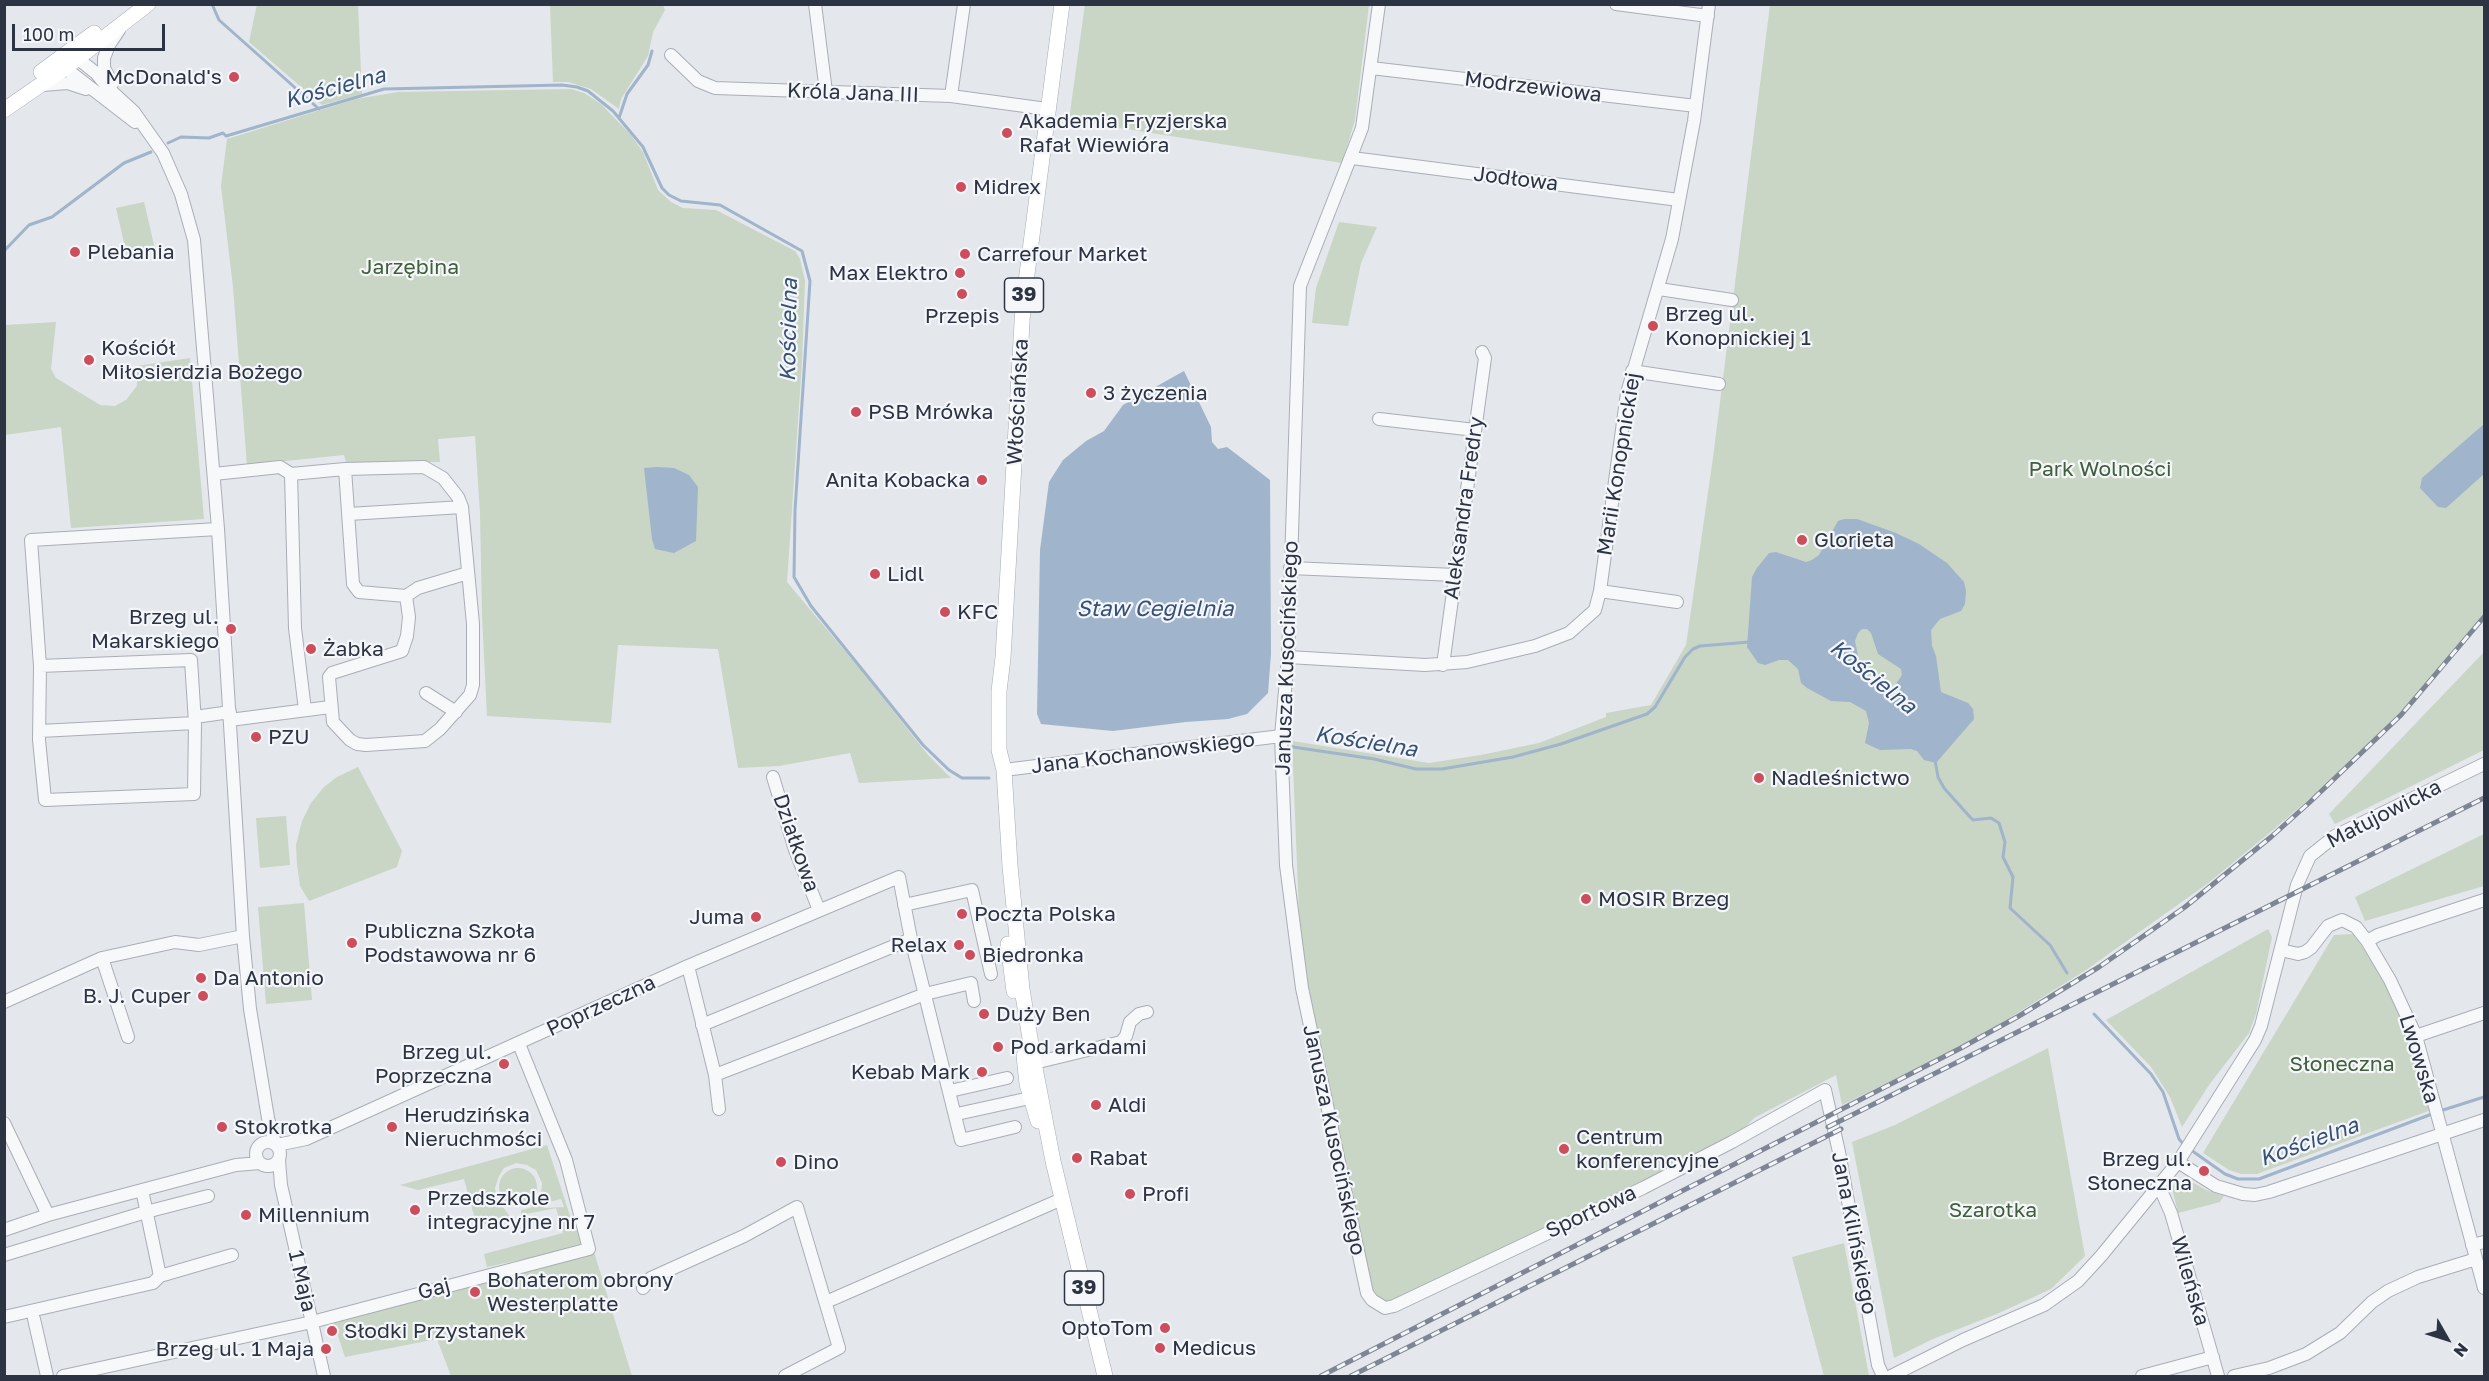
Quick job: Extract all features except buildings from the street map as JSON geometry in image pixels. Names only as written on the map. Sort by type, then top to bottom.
[{"type":"main road","points":[[4,99],[67,60],[131,12],[147,4]]},
{"type":"main road","name":"Włościańska","points":[[1030,1064],[1010,969],[1007,898],[1010,866],[1004,770],[1008,750],[1007,692],[1003,658],[1023,305],[1062,4]]},
{"type":"main road","points":[[4,110],[40,85],[67,60]]},
{"type":"main road","name":"39","points":[[1030,1064],[1030,1098],[1053,1161]]},
{"type":"main road","name":"39","points":[[1030,1064],[1104,1377]]},
{"type":"street","points":[[815,4],[826,92]]},
{"type":"street","points":[[951,96],[964,4]]},
{"type":"street","name":"Janusza Kusocińskiego","points":[[1379,4],[1362,128],[1300,286],[1288,657],[1281,736],[1286,865],[1302,988],[1367,1293],[1372,1300],[1385,1308]]},
{"type":"street","points":[[1616,4],[1709,10]]},
{"type":"street","name":"Marii Konopnickiej","points":[[1288,657],[1425,666],[1499,656],[1569,633],[1595,610],[1600,591],[1627,393],[1672,239],[1696,106],[1709,10]]},
{"type":"street","points":[[124,103],[108,78],[104,68],[104,58],[109,45],[131,12]]},
{"type":"street","name":"Króla Jana III","points":[[671,55],[698,81],[715,88],[951,96],[1047,109]]},
{"type":"street","points":[[67,60],[96,92],[150,133]]},
{"type":"street","points":[[67,60],[96,73],[150,133]]},
{"type":"street","name":"Modrzewiowa","points":[[1371,68],[1696,106]]},
{"type":"street","points":[[40,85],[68,83],[96,92]]},
{"type":"street","name":"1 Maja","points":[[150,133],[176,178],[194,240],[214,474],[243,936],[250,1010],[268,1118],[270,1153],[280,1185],[324,1377]]},
{"type":"street","name":"Jodłowa","points":[[1352,158],[1680,200]]},
{"type":"street","points":[[1659,289],[1732,300]]},
{"type":"street","name":"Aleksandra Fredry","points":[[1443,664],[1485,358],[1482,352]]},
{"type":"street","points":[[1632,371],[1719,384]]},
{"type":"street","points":[[1379,419],[1475,430]]},
{"type":"street","points":[[214,474],[280,467],[291,474],[345,469],[424,467],[443,478],[458,497],[462,507],[474,651],[473,685],[470,695],[456,712],[425,741],[366,745],[350,740],[333,722],[329,677],[332,673],[402,651],[407,636],[409,617],[406,596]]},
{"type":"street","points":[[345,469],[353,584],[359,592],[406,596],[418,588],[468,573]]},
{"type":"street","points":[[291,474],[295,628],[305,710]]},
{"type":"street","points":[[349,514],[462,507]]},
{"type":"street","points":[[40,666],[191,660],[195,720],[194,794],[45,800],[40,731],[40,666],[31,540],[218,529]]},
{"type":"street","points":[[1290,568],[1455,575]]},
{"type":"street","points":[[1600,591],[1677,602]]},
{"type":"street","points":[[426,693],[456,712]]},
{"type":"street","points":[[40,731],[195,720],[330,707]]},
{"type":"street","name":"Jana Kochanowskiego","points":[[1004,770],[1281,736]]},
{"type":"street","name":"Małujowicka","points":[[1891,1377],[1963,1340],[2044,1305],[2064,1292],[2101,1256],[2181,1158],[2255,1040],[2261,1026],[2300,873],[2306,861],[2317,848],[2335,836],[2484,764]]},
{"type":"street","name":"Działkowa","points":[[773,777],[795,850],[819,910]]},
{"type":"street","name":"Poprzeczna","points":[[4,1230],[48,1215],[236,1165],[270,1153],[519,1044],[688,966],[899,877],[904,905]]},
{"type":"street","points":[[991,974],[972,890],[904,905],[962,1140],[1015,1126]]},
{"type":"street","points":[[2367,941],[2378,935],[2484,900]]},
{"type":"street","name":"Lwowska","points":[[2281,950],[2298,954],[2305,952],[2312,948],[2328,926],[2342,920],[2356,927],[2367,941],[2390,980],[2416,1036],[2442,1134],[2478,1244],[2476,1259],[2484,1288]]},
{"type":"street","points":[[4,1002],[102,958],[175,942],[199,945],[243,936]]},
{"type":"street","points":[[702,1025],[911,939]]},
{"type":"street","points":[[102,958],[128,1036]]},
{"type":"street","points":[[688,966],[715,1075],[719,1109]]},
{"type":"street","points":[[715,1075],[925,994],[971,983],[975,1001]]},
{"type":"street","points":[[1030,1064],[1121,1042],[1126,1036],[1130,1023],[1139,1014],[1147,1012]]},
{"type":"street","points":[[2416,1036],[2484,1014]]},
{"type":"street","name":"Gaj","points":[[312,1322],[590,1249],[566,1160],[519,1044]]},
{"type":"street","points":[[950,1091],[1007,1078]]},
{"type":"street","name":"Sportowa","points":[[1385,1308],[1394,1306],[1643,1188],[1825,1090]]},
{"type":"street","name":"Jana Kilińskiego","points":[[1825,1090],[1839,1152],[1878,1365],[1883,1377]]},
{"type":"street","points":[[957,1114],[1030,1098]]},
{"type":"street","points":[[2181,1158],[2216,1186],[2255,1195],[2484,1120]]},
{"type":"street","points":[[4,1123],[48,1215]]},
{"type":"street","name":"Wileńska","points":[[2159,1186],[2171,1213],[2218,1377]]},
{"type":"street","points":[[142,1190],[160,1276]]},
{"type":"street","points":[[4,1255],[146,1212],[208,1196]]},
{"type":"street","points":[[826,1302],[1062,1199]]},
{"type":"street","points":[[643,1288],[651,1278],[744,1236],[797,1208],[839,1348],[785,1377]]},
{"type":"street","points":[[4,1317],[153,1283],[160,1276],[232,1256]]},
{"type":"street","points":[[2234,1377],[2269,1368],[2306,1354],[2340,1333],[2372,1302],[2388,1291],[2418,1277],[2476,1259]]},
{"type":"street","points":[[34,1319],[47,1377]]},
{"type":"street","points":[[63,1377],[312,1322]]},
{"type":"street","points":[[2142,1377],[2213,1357]]},
{"type":"green space","points":[[257,4],[358,5],[362,94],[322,105],[249,42]]},
{"type":"green space","points":[[1085,4],[1369,5],[1355,120],[1342,163],[1069,120]]},
{"type":"green space","points":[[550,5],[663,5],[665,10],[653,32],[648,56],[621,99],[619,109],[591,89],[568,82],[553,82]]},
{"type":"green space","name":"Park Wolności","points":[[1770,5],[2484,5],[2484,617],[2419,695],[2345,768],[2207,884],[2086,970],[1973,1041],[1842,1105],[1836,1075],[1754,1118],[1732,1142],[1385,1308],[1372,1300],[1302,988],[1292,741],[1429,763],[1539,743],[1606,717],[1606,713],[1651,705],[1686,645],[1713,458]]},
{"type":"green space","name":"Jarzębina","points":[[571,89],[584,93],[601,104],[630,134],[643,152],[658,190],[671,202],[683,208],[716,210],[795,251],[800,259],[805,281],[802,362],[787,582],[928,755],[951,778],[859,783],[850,753],[779,766],[738,768],[718,649],[618,645],[611,723],[487,716],[475,436],[438,439],[440,462],[346,462],[344,455],[247,465],[233,287],[221,186],[227,139],[356,99],[398,92]]},
{"type":"green space","points":[[144,202],[154,245],[147,255],[128,260],[116,208]]},
{"type":"green space","points":[[1339,222],[1377,227],[1361,263],[1348,326],[1312,323],[1316,288]]},
{"type":"green space","points":[[56,322],[51,369],[56,378],[100,405],[115,406],[126,400],[137,386],[137,366],[190,358],[204,519],[71,528],[61,427],[5,435],[5,325]]},
{"type":"green space","points":[[2484,652],[2484,750],[2335,824],[2329,814]]},
{"type":"green space","points":[[358,767],[402,851],[397,867],[309,901],[300,886],[297,864],[296,845],[302,821],[311,803],[324,787],[337,777]]},
{"type":"green space","points":[[286,816],[290,865],[260,868],[256,818]]},
{"type":"green space","points":[[2484,834],[2484,886],[2365,921],[2355,897]]},
{"type":"green space","points":[[304,903],[312,1000],[266,1004],[258,907]]},
{"type":"green space","points":[[2268,929],[2272,937],[2256,1014],[2249,1033],[2209,1085],[2182,1127],[2170,1097],[2151,1067],[2106,1020]]},
{"type":"green space","name":"Słoneczna","points":[[2354,934],[2395,998],[2412,1035],[2431,1110],[2257,1174],[2241,1174],[2229,1170],[2203,1153],[2334,935]]},
{"type":"green space","name":"Szarotka","points":[[2048,1048],[2085,1256],[2051,1289],[1894,1358],[1852,1142],[1895,1125]]},
{"type":"green space","points":[[547,1145],[575,1231],[582,1229],[584,1239],[580,1247],[487,1267],[484,1254],[563,1233],[556,1208],[521,1215],[521,1210],[530,1208],[537,1202],[545,1208],[564,1207],[561,1199],[545,1200],[541,1195],[542,1183],[536,1170],[527,1165],[516,1163],[504,1168],[495,1188],[497,1199],[511,1218],[477,1226],[464,1179],[418,1190],[400,1185]]},
{"type":"green space","points":[[518,1168],[532,1173],[537,1187],[532,1201],[518,1206],[504,1201],[499,1187],[504,1173]]},
{"type":"green space","points":[[2185,1178],[2206,1190],[2224,1196],[2220,1202],[2178,1213],[2172,1188],[2175,1181]]},
{"type":"green space","points":[[1844,1243],[1869,1376],[1824,1376],[1792,1257]]},
{"type":"green space","points":[[594,1252],[632,1376],[451,1376],[437,1339],[345,1357],[333,1321]]},
{"type":"water","name":"Staw Cegielnia","points":[[1184,371],[1211,427],[1212,442],[1218,449],[1227,447],[1270,480],[1271,654],[1268,693],[1247,714],[1228,719],[1113,731],[1041,724],[1037,714],[1040,550],[1049,482],[1063,460],[1086,441],[1104,431],[1123,405]]},
{"type":"water","points":[[2484,424],[2484,474],[2446,508],[2438,507],[2420,488],[2422,478]]},
{"type":"water","points":[[644,468],[674,468],[689,475],[698,487],[696,541],[674,553],[655,549],[652,539]]},
{"type":"water","points":[[1857,519],[1919,544],[1947,563],[1964,582],[1965,604],[1961,611],[1940,619],[1931,630],[1932,646],[1936,656],[1941,692],[1968,703],[1973,709],[1974,719],[1936,763],[1924,760],[1917,751],[1911,749],[1880,750],[1865,743],[1869,723],[1866,711],[1850,702],[1831,701],[1807,688],[1801,683],[1798,669],[1788,660],[1779,660],[1765,665],[1758,663],[1747,647],[1752,577],[1757,568],[1769,553],[1776,552],[1806,562],[1812,560],[1819,555],[1838,521]],"holes":[[[1862,629],[1867,629],[1871,633],[1878,654],[1901,669],[1902,675],[1893,688],[1875,687],[1867,679],[1860,665],[1855,641],[1858,633]]]},
{"type":"waterway","points":[[212,4],[219,20],[319,109]]},
{"type":"waterway","points":[[619,118],[627,94],[648,65],[652,51]]},
{"type":"waterway","name":"Kościelna","points":[[168,143],[181,137],[209,138],[223,133],[226,136],[384,89],[562,85],[577,87],[588,91],[613,111],[643,147],[662,188],[669,195],[681,201],[720,205],[802,251],[810,281],[795,510],[794,577],[811,606],[923,745],[949,770],[962,778],[989,778]]},
{"type":"waterway","name":"Kościelna","points":[[4,251],[29,225],[52,217],[124,163],[151,152]]},
{"type":"waterway","name":"Kościelna","points":[[1293,747],[1374,759],[1416,769],[1442,769],[1513,757],[1561,744],[1647,714],[1655,707],[1685,657],[1693,649],[1700,646],[1750,642]]},
{"type":"waterway","name":"Kościelna","points":[[1935,760],[1938,777],[1944,788],[1973,820],[1991,818],[1999,823],[2005,842],[2003,857],[2013,877],[2010,908],[2050,945],[2067,973]]},
{"type":"waterway","name":"Kościelna","points":[[2094,1014],[2151,1074],[2163,1092],[2179,1139],[2185,1146]]},
{"type":"waterway","name":"Kościelna","points":[[2440,1111],[2484,1097]]},
{"type":"waterway","name":"Kościelna","points":[[2191,1150],[2225,1174],[2238,1179],[2259,1179],[2432,1114]]},
{"type":"railway","points":[[1321,1376],[1961,1048],[2099,967],[2185,907],[2310,802],[2401,715],[2484,617]]},
{"type":"railway","points":[[1828,1127],[2484,798]]},
{"type":"railway","points":[[1351,1376],[1841,1129]]},
{"type":"place","name":"McDonald's","points":[[234,77]]},
{"type":"place","name":"Akademia Fryzjerska Rafał Wiewióra","points":[[1007,133]]},
{"type":"place","name":"Midrex","points":[[961,187]]},
{"type":"place","name":"Plebania","points":[[75,252]]},
{"type":"place","name":"Carrefour Market","points":[[965,254]]},
{"type":"place","name":"Max Elektro","points":[[960,273]]},
{"type":"place","name":"Przepis","points":[[962,294]]},
{"type":"place","name":"Brzeg ul. Konopnickiej 1","points":[[1653,326]]},
{"type":"place","name":"Kościół Miłosierdzia Bożego","points":[[89,360]]},
{"type":"place","name":"3 życzenia","points":[[1091,393]]},
{"type":"place","name":"PSB Mrówka","points":[[856,412]]},
{"type":"place","name":"Anita Kobacka","points":[[982,480]]},
{"type":"place","name":"Glorieta","points":[[1802,540]]},
{"type":"place","name":"Lidl","points":[[875,574]]},
{"type":"place","name":"KFC","points":[[945,612]]},
{"type":"place","name":"Brzeg ul. Makarskiego","points":[[231,629]]},
{"type":"place","name":"Żabka","points":[[311,649]]},
{"type":"place","name":"PZU","points":[[256,737]]},
{"type":"place","name":"Nadleśnictwo","points":[[1759,778]]},
{"type":"place","name":"MOSIR Brzeg","points":[[1586,899]]},
{"type":"place","name":"Poczta Polska","points":[[962,914]]},
{"type":"place","name":"Juma","points":[[756,917]]},
{"type":"place","name":"Publiczna Szkoła Podstawowa nr 6","points":[[352,943]]},
{"type":"place","name":"Relax","points":[[959,945]]},
{"type":"place","name":"Biedronka","points":[[970,955]]},
{"type":"place","name":"Da Antonio","points":[[201,978]]},
{"type":"place","name":"B. J. Cuper","points":[[203,996]]},
{"type":"place","name":"Duży Ben","points":[[984,1014]]},
{"type":"place","name":"Pod arkadami","points":[[998,1047]]},
{"type":"place","name":"Brzeg ul. Poprzeczna","points":[[504,1064]]},
{"type":"place","name":"Kebab Mark","points":[[982,1072]]},
{"type":"place","name":"Aldi","points":[[1096,1105]]},
{"type":"place","name":"Stokrotka","points":[[222,1127]]},
{"type":"place","name":"Herudzińska Nieruchmości","points":[[392,1127]]},
{"type":"place","name":"Centrum konferencyjne","points":[[1564,1149]]},
{"type":"place","name":"Rabat","points":[[1077,1158]]},
{"type":"place","name":"Dino","points":[[781,1162]]},
{"type":"place","name":"Brzeg ul. Słoneczna","points":[[2204,1171]]},
{"type":"place","name":"Profi","points":[[1130,1194]]},
{"type":"place","name":"Przedszkole integracyjne nr 7","points":[[415,1210]]},
{"type":"place","name":"Millennium","points":[[246,1215]]},
{"type":"place","name":"Bohaterom obrony Westerplatte","points":[[475,1292]]},
{"type":"place","name":"OptoTom","points":[[1165,1328]]},
{"type":"place","name":"Słodki Przystanek","points":[[332,1331]]},
{"type":"place","name":"Medicus","points":[[1160,1348]]},
{"type":"place","name":"Brzeg ul. 1 Maja","points":[[326,1349]]}]
